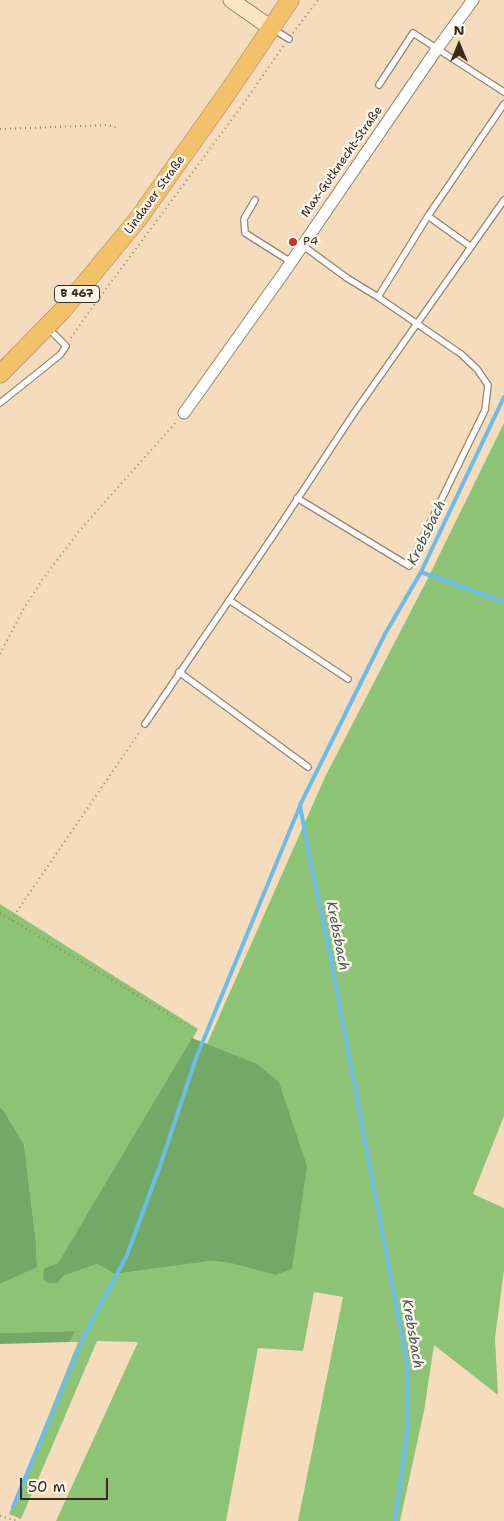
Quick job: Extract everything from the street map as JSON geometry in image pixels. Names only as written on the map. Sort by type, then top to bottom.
[{"type":"main road","name":"Lindauer Straße","points":[[0,374],[47,327],[89,279],[146,208],[290,0]]},
{"type":"street","points":[[231,0],[271,28]]},
{"type":"street","name":"Max-Gutknecht-Straße","points":[[184,413],[473,0]]},
{"type":"lane","points":[[271,28],[289,39]]},
{"type":"lane","points":[[379,85],[413,33],[504,92]]},
{"type":"lane","points":[[378,297],[428,216],[504,104]]},
{"type":"lane","points":[[255,200],[244,219],[245,232],[291,262]]},
{"type":"lane","points":[[145,724],[354,413],[504,200]]},
{"type":"lane","points":[[428,216],[472,247]]},
{"type":"lane","points":[[297,498],[409,566],[485,410],[488,385],[477,369],[461,354],[347,278],[302,245]]},
{"type":"lane","points":[[0,403],[60,355],[66,346],[47,327]]},
{"type":"lane","points":[[230,600],[348,680]]},
{"type":"lane","points":[[179,672],[308,768]]},
{"type":"path","points":[[66,346],[318,0]]},
{"type":"path","points":[[0,129],[107,125],[118,128]]},
{"type":"path","points":[[0,654],[42,580],[80,530],[184,413]]},
{"type":"path","points":[[11,920],[145,724]]},
{"type":"path","points":[[0,913],[185,1024]]},
{"type":"path","points":[[0,1516],[18,1521]]},
{"type":"green space","points":[[504,423],[504,1116],[473,1194],[504,1208],[504,1270],[495,1338],[498,1395],[434,1345],[424,1411],[400,1521],[298,1521],[343,1297],[314,1292],[303,1351],[258,1348],[226,1521],[56,1521],[138,1342],[97,1341],[21,1519],[9,1514],[78,1342],[69,1342],[74,1331],[0,1333],[0,1284],[37,1266],[36,1242],[24,1144],[0,1107],[0,904],[198,1029],[58,1263],[44,1268],[63,1276],[97,1264],[115,1274],[211,1261],[230,1263],[275,1275],[256,1063],[207,1044],[325,777],[428,578]]},
{"type":"green space","points":[[192,1038],[256,1063],[279,1082],[307,1166],[292,1269],[275,1275],[230,1263],[211,1261],[115,1274],[97,1264],[63,1276],[57,1283],[48,1283],[43,1279],[44,1268],[58,1263]]},
{"type":"green space","points":[[0,1107],[24,1144],[36,1242],[37,1267],[0,1284]]},
{"type":"green space","points":[[75,1331],[69,1342],[0,1344],[0,1333]]},
{"type":"waterway","name":"Krebsbach","points":[[395,1521],[407,1433],[408,1368],[300,805],[385,634],[421,572],[504,397]]},
{"type":"waterway","points":[[421,572],[504,602]]},
{"type":"waterway","points":[[13,1507],[85,1334],[127,1255],[161,1163],[196,1058],[300,806]]},
{"type":"place","name":"P4","points":[[293,242]]}]
